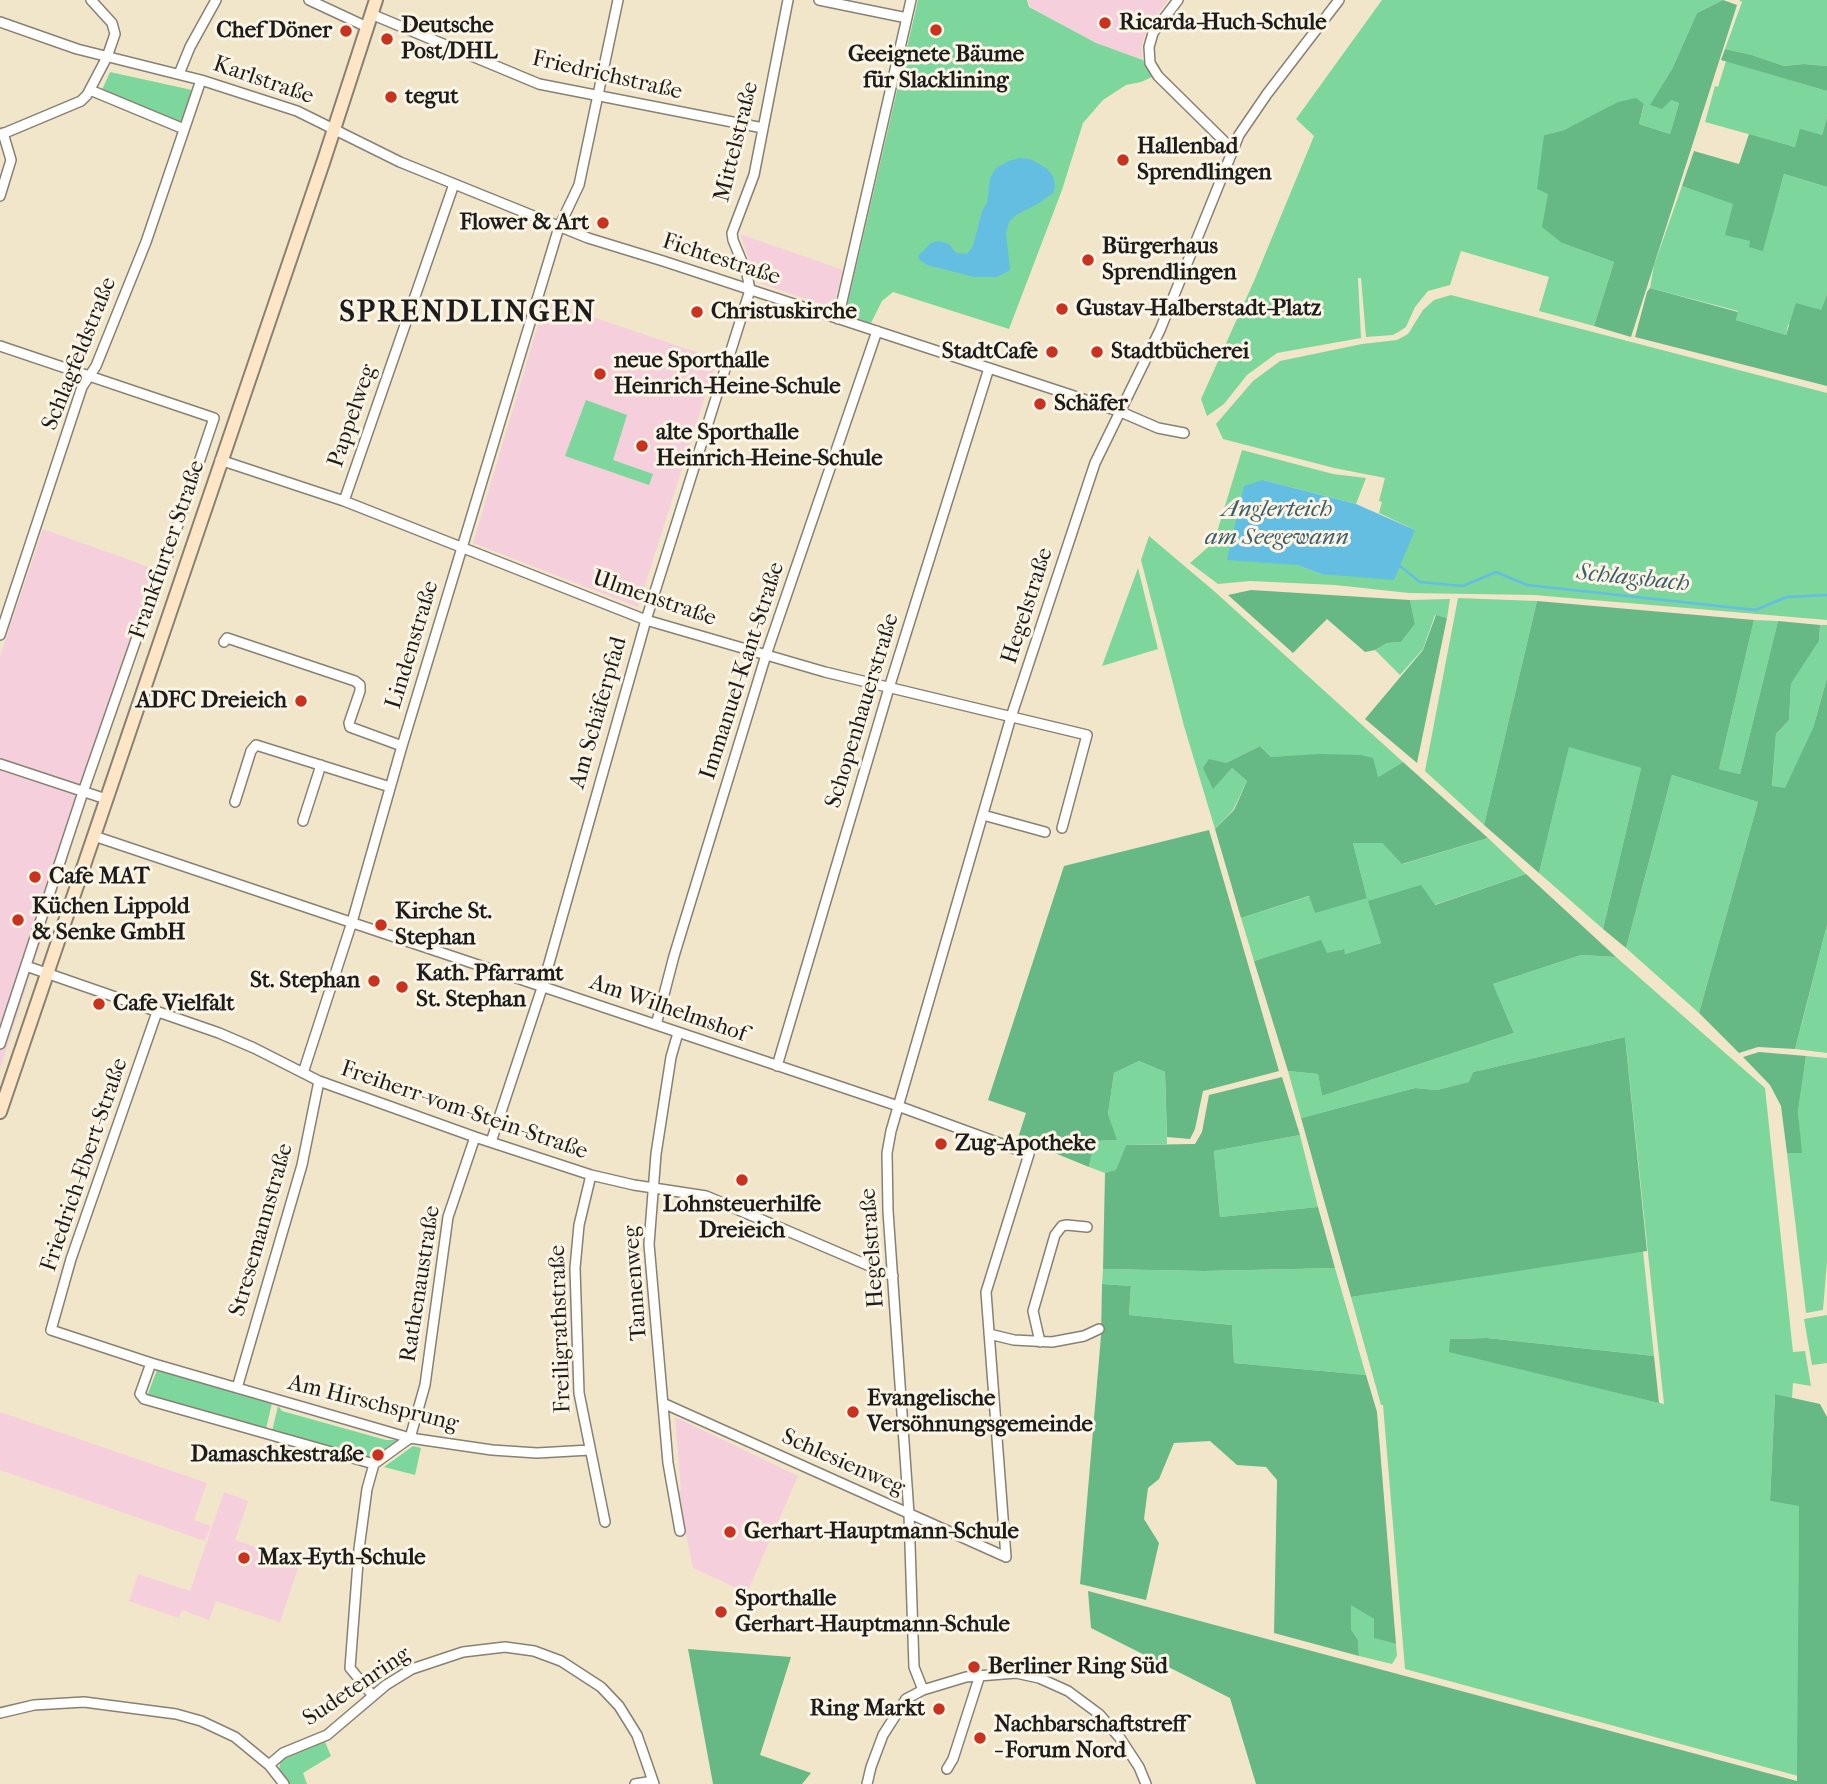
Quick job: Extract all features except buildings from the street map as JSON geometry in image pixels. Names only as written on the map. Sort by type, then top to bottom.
[{"type":"street","points":[[0,196],[11,160],[2,134],[81,100],[90,90],[107,57],[114,41],[115,28],[91,0]]},
{"type":"street","points":[[179,74],[190,47],[216,0]]},
{"type":"street","points":[[309,0],[367,27]]},
{"type":"street","name":"Frankfurter Straße","points":[[0,1112],[376,0]]},
{"type":"street","name":"Lindenstraße","points":[[303,1073],[352,922],[402,746],[559,227],[579,185],[618,0]]},
{"type":"street","name":"Mittelstraße","points":[[750,290],[732,233],[753,179],[788,0]]},
{"type":"street","points":[[818,0],[907,18]]},
{"type":"street","points":[[838,319],[911,0]]},
{"type":"street","points":[[1178,0],[1153,33],[1149,47],[1150,63],[1158,76],[1232,149]]},
{"type":"street","name":"Hegelstraße","points":[[923,1690],[914,1668],[909,1514],[888,1211],[887,1153],[898,1106],[1011,718],[1095,463],[1160,330],[1232,149],[1247,120],[1339,0]]},
{"type":"street","name":"Friedrichstraße","points":[[371,14],[530,81],[598,97],[763,128]]},
{"type":"street","points":[[0,22],[107,57]]},
{"type":"street","name":"Karlstraße","points":[[107,57],[201,80],[297,111],[334,129]]},
{"type":"street","name":"Schlagfeldstraße","points":[[0,635],[82,387],[96,366],[142,252],[201,80]]},
{"type":"street","points":[[90,90],[184,129]]},
{"type":"street","name":"Fichtestraße","points":[[334,129],[400,162],[559,227],[1121,412],[1158,428],[1184,433]]},
{"type":"street","name":"Pappelweg","points":[[344,501],[454,184]]},
{"type":"street","name":"Am Schäferpfad","points":[[491,1142],[542,988],[646,620],[750,290]]},
{"type":"street","name":"Immanuel-Kant-Straße","points":[[656,1026],[674,956],[766,655],[877,331]]},
{"type":"street","points":[[0,345],[89,375]]},
{"type":"street","name":"Schopenhauerstraße","points":[[777,1066],[889,688],[989,368]]},
{"type":"street","name":"Frankfurter Straße","points":[[0,1044],[83,792],[214,418],[89,375]]},
{"type":"street","name":"Ulmenstraße","points":[[220,460],[344,501],[646,620],[889,688],[1087,735],[1062,828]]},
{"type":"street","points":[[224,642],[226,638],[355,681],[360,685],[360,691],[350,727],[402,746]]},
{"type":"street","points":[[235,802],[251,751],[256,745],[390,788]]},
{"type":"street","points":[[0,764],[106,799]]},
{"type":"street","points":[[303,821],[321,765]]},
{"type":"street","points":[[983,815],[1045,832]]},
{"type":"street","name":"Am Wilhelmshof","points":[[94,836],[898,1106],[1029,1154],[987,1286],[989,1334]]},
{"type":"street","name":"Freiherr-vom-Stein-Straße","points":[[26,966],[237,1041],[320,1081],[475,1137],[591,1175],[706,1196],[893,1276]]},
{"type":"street","name":"Friedrich-Ebert-Straße","points":[[51,1330],[71,1259],[157,1012]]},
{"type":"street","name":"Tannenweg","points":[[678,1033],[664,1105],[649,1244],[665,1404],[668,1463],[680,1531]]},
{"type":"street","name":"Stresemannstraße","points":[[237,1388],[302,1165],[320,1081]]},
{"type":"street","name":"Rathenaustraße","points":[[410,1438],[425,1385],[448,1217],[475,1137]]},
{"type":"street","name":"Freiligrathstraße","points":[[591,1175],[579,1226],[575,1268],[579,1393],[605,1522]]},
{"type":"street","points":[[1040,1342],[1033,1311],[1055,1235],[1062,1226],[1087,1227]]},
{"type":"street","points":[[989,1334],[1040,1342],[1064,1340],[1099,1329]]},
{"type":"street","name":"Am Hirschsprung","points":[[51,1330],[151,1363],[410,1438],[492,1450],[537,1453],[590,1450]]},
{"type":"street","name":"Schlesienweg","points":[[665,1404],[1006,1558],[989,1334]]},
{"type":"street","points":[[151,1363],[140,1394],[144,1399],[374,1464]]},
{"type":"street","points":[[373,1696],[350,1668],[359,1549],[367,1489],[374,1464],[410,1438]]},
{"type":"street","name":"Sudetenring","points":[[269,1765],[283,1753],[327,1735],[373,1696],[412,1669],[463,1651],[505,1647],[542,1654],[584,1674],[601,1687],[615,1700],[637,1735],[654,1782]]},
{"type":"street","points":[[867,1784],[876,1752],[892,1718],[906,1699],[923,1690],[980,1675],[1016,1673],[1068,1691],[1110,1726],[1135,1760],[1146,1784]]},
{"type":"street","points":[[947,1769],[953,1759],[980,1675]]},
{"type":"street","points":[[0,1713],[34,1705],[84,1702],[176,1714],[227,1732],[247,1745],[269,1765],[284,1784]]},
{"type":"street","points":[[635,1784],[654,1782]]},
{"type":"shaded area","name":"Ricarda-Huch-Schule","points":[[1028,0],[1168,0],[1146,31],[1142,59],[1095,43],[1030,7]]},
{"type":"shaded area","points":[[740,234],[843,270],[833,308],[762,284],[755,276]]},
{"type":"shaded area","points":[[545,301],[717,359],[638,607],[473,543]]},
{"type":"shaded area","points":[[43,529],[160,571],[0,1069],[0,656]]},
{"type":"shaded area","points":[[0,1412],[207,1483],[194,1520],[211,1526],[205,1541],[0,1470]]},
{"type":"shaded area","name":"Gerhart-Hauptmann-Schule","points":[[675,1417],[798,1476],[747,1593],[693,1568],[677,1491],[681,1490]]},
{"type":"shaded area","name":"Max-Eyth-Schule","points":[[224,1492],[248,1501],[235,1540],[300,1562],[280,1622],[216,1601],[209,1620],[182,1610],[179,1618],[129,1601],[138,1574],[190,1591]]},
{"type":"green space","points":[[918,0],[1027,0],[1029,7],[1096,43],[1143,60],[1152,77],[1126,85],[1103,100],[1083,123],[1062,190],[1009,329],[893,292],[882,301],[871,323],[845,315]]},
{"type":"green space","points":[[1382,0],[1723,0],[1697,13],[1672,69],[1651,104],[1671,100],[1679,103],[1670,134],[1639,124],[1644,105],[1590,117],[1564,130],[1544,135],[1543,153],[1548,194],[1562,243],[1614,262],[1594,326],[1539,311],[1549,277],[1461,251],[1450,285],[1428,291],[1415,307],[1406,327],[1400,331],[1393,335],[1366,337],[1361,278],[1358,278],[1361,338],[1277,353],[1247,375],[1224,404],[1207,416],[1201,399],[1254,281],[1314,136],[1296,119]]},
{"type":"green space","points":[[1723,0],[1737,5],[1631,337],[1594,326],[1614,262],[1562,243],[1542,227],[1548,194],[1537,189],[1544,135],[1564,130],[1618,102],[1636,98],[1644,104],[1639,124],[1670,134],[1679,103],[1671,100],[1662,109],[1650,105],[1672,69],[1697,13]]},
{"type":"green space","points":[[1739,0],[1827,0],[1827,66],[1784,66],[1725,49],[1742,2]]},
{"type":"green space","points":[[1725,49],[1784,66],[1827,66],[1827,91],[1721,60]]},
{"type":"green space","points":[[1726,61],[1827,91],[1827,117],[1822,135],[1795,147],[1705,122],[1715,86],[1718,87]]},
{"type":"green space","points":[[110,72],[192,90],[181,122],[102,90]]},
{"type":"green space","points":[[1827,117],[1827,187],[1784,174],[1763,251],[1749,247],[1750,241],[1725,235],[1733,204],[1682,186],[1694,151],[1739,164],[1749,134],[1795,147],[1800,129],[1822,135]]},
{"type":"green space","points":[[1784,174],[1827,187],[1827,294],[1821,310],[1788,325],[1786,335],[1736,320],[1738,311],[1650,288],[1654,265],[1682,186],[1734,204],[1750,241],[1763,250]]},
{"type":"green space","points":[[1650,288],[1738,312],[1736,320],[1786,335],[1796,303],[1821,310],[1827,294],[1827,386],[1635,337]]},
{"type":"green space","points":[[1451,295],[1827,393],[1827,620],[1534,595],[1409,593],[1335,585],[1250,581],[1218,584],[1190,563],[1214,542],[1242,450],[1333,474],[1366,478],[1356,504],[1263,480],[1297,565],[1321,574],[1415,530],[1379,513],[1385,478],[1334,468],[1223,439],[1216,424],[1253,381],[1280,361],[1362,344],[1397,340],[1408,334],[1423,310],[1434,300]]},
{"type":"green space","points":[[586,400],[627,415],[613,460],[653,474],[649,485],[565,456]]},
{"type":"green space","points":[[1149,536],[1214,591],[1403,762],[1378,777],[1361,755],[1271,757],[1260,746],[1226,763],[1213,788],[1232,768],[1247,781],[1233,810],[1215,829],[1184,726],[1141,560]]},
{"type":"green space","points":[[1138,568],[1158,649],[1102,666]]},
{"type":"green space","points":[[1251,590],[1410,600],[1415,624],[1401,642],[1387,643],[1365,652],[1327,619],[1293,653],[1228,595]]},
{"type":"green space","points":[[1458,598],[1537,601],[1484,825],[1425,771]]},
{"type":"green space","points":[[1450,599],[1447,618],[1435,615],[1423,649],[1400,675],[1375,650],[1387,643],[1401,642],[1415,624],[1410,600]]},
{"type":"green space","points":[[1537,601],[1754,620],[1719,769],[1740,774],[1778,621],[1820,625],[1819,641],[1791,684],[1789,720],[1776,734],[1772,786],[1785,788],[1813,728],[1827,678],[1827,925],[1795,1049],[1758,1047],[1739,1053],[1699,1013],[1758,802],[1672,775],[1626,948],[1603,929],[1641,768],[1569,747],[1539,873],[1484,825]]},
{"type":"green space","points":[[1436,615],[1447,618],[1417,763],[1365,719],[1423,650]]},
{"type":"green space","points":[[1754,620],[1778,621],[1740,774],[1719,769]]},
{"type":"green space","points":[[1820,625],[1827,625],[1827,678],[1812,731],[1785,789],[1772,787],[1776,734],[1789,720],[1791,684],[1819,641]]},
{"type":"green space","points":[[1260,746],[1271,757],[1320,754],[1373,758],[1378,777],[1403,762],[1488,838],[1402,864],[1382,843],[1353,843],[1367,898],[1315,913],[1309,896],[1241,918],[1215,829],[1234,810],[1247,781],[1232,768],[1213,789],[1203,768],[1209,759],[1226,763]]},
{"type":"green space","points":[[1569,746],[1641,768],[1603,929],[1539,873]]},
{"type":"green space","points":[[1672,775],[1758,802],[1699,1013],[1626,948]]},
{"type":"green space","points":[[1209,830],[1279,1071],[1203,1091],[1195,1129],[1190,1139],[1167,1137],[1165,1072],[1139,1061],[1114,1073],[1108,1114],[1117,1140],[1094,1141],[1089,1167],[1018,1138],[1026,1113],[988,1100],[1064,866]]},
{"type":"green space","points":[[1488,838],[1526,874],[1434,905],[1369,901],[1381,943],[1345,954],[1343,949],[1326,954],[1320,941],[1254,961],[1241,918],[1310,896],[1367,898],[1353,843],[1382,843],[1403,864]]},
{"type":"green space","points":[[1526,874],[1616,957],[1581,955],[1493,984],[1514,1033],[1322,1096],[1318,1074],[1288,1071],[1254,961],[1321,940],[1327,953],[1344,949],[1345,954],[1381,943],[1368,901],[1421,885],[1435,905]]},
{"type":"green space","points":[[1827,925],[1827,1053],[1795,1049],[1804,1015]]},
{"type":"green space","points":[[1581,955],[1616,957],[1765,1088],[1793,1352],[1805,1351],[1811,1386],[1793,1383],[1792,1398],[1775,1394],[1770,1501],[1799,1505],[1798,1776],[1405,1669],[1383,1405],[1351,1297],[1643,1251],[1654,1356],[1487,1338],[1451,1339],[1450,1351],[1664,1404],[1625,1037],[1473,1072],[1470,1082],[1437,1090],[1415,1088],[1301,1118],[1288,1071],[1318,1074],[1322,1096],[1514,1033],[1493,984]]},
{"type":"green space","points":[[1625,1037],[1647,1251],[1351,1297],[1301,1118],[1415,1088],[1437,1090],[1469,1082],[1473,1072]]},
{"type":"green space","points":[[1759,1052],[1806,1056],[1798,1112],[1802,1153],[1787,1153],[1781,1106],[1770,1085],[1743,1057]]},
{"type":"green space","points":[[1806,1056],[1827,1058],[1827,1261],[1823,1310],[1806,1313],[1787,1153],[1801,1153],[1798,1112]]},
{"type":"green space","points":[[1139,1061],[1165,1072],[1167,1144],[1126,1145],[1116,1171],[1105,1173],[1089,1167],[1093,1141],[1116,1140],[1108,1114],[1114,1073]]},
{"type":"green space","points":[[1282,1077],[1300,1135],[1214,1151],[1220,1217],[1318,1207],[1335,1268],[1203,1271],[1103,1269],[1105,1173],[1116,1170],[1126,1145],[1195,1144],[1202,1132],[1209,1095]]},
{"type":"green space","points":[[1300,1135],[1318,1207],[1220,1217],[1214,1151]]},
{"type":"green space","points":[[1335,1268],[1366,1375],[1234,1363],[1232,1325],[1129,1315],[1131,1286],[1102,1284],[1103,1269],[1203,1271]]},
{"type":"green space","points":[[1102,1284],[1131,1286],[1129,1315],[1232,1325],[1234,1363],[1366,1375],[1377,1412],[1396,1644],[1374,1638],[1374,1619],[1351,1605],[1351,1629],[1358,1640],[1359,1656],[1274,1633],[1277,1480],[1266,1467],[1237,1465],[1210,1441],[1174,1443],[1159,1479],[1148,1488],[1144,1519],[1159,1543],[1146,1600],[1080,1584],[1101,1336]]},
{"type":"green space","points":[[1827,1315],[1827,1363],[1812,1365],[1804,1319]]},
{"type":"green space","points":[[1487,1338],[1654,1356],[1659,1403],[1449,1352],[1450,1339]]},
{"type":"green space","points":[[157,1370],[272,1403],[266,1429],[147,1396]]},
{"type":"green space","points":[[1775,1394],[1820,1404],[1827,1417],[1827,1784],[1256,1784],[1230,1698],[1091,1628],[1088,1591],[1797,1781],[1799,1506],[1770,1501]]},
{"type":"green space","points":[[278,1406],[282,1411],[386,1440],[397,1440],[371,1459],[272,1431]]},
{"type":"green space","points":[[413,1446],[421,1448],[415,1475],[384,1467]]},
{"type":"green space","points":[[1351,1604],[1374,1619],[1375,1638],[1396,1644],[1397,1656],[1392,1664],[1359,1656],[1358,1640],[1351,1629]]},
{"type":"green space","points":[[688,1649],[791,1657],[760,1755],[811,1773],[802,1784],[713,1784]]},
{"type":"green space","points":[[325,1742],[331,1756],[303,1773],[307,1784],[288,1784],[279,1772],[280,1763]]},
{"type":"water","points":[[1019,158],[1030,159],[1046,168],[1053,176],[1055,187],[1053,193],[1009,222],[1006,233],[1010,270],[997,277],[974,277],[927,265],[920,260],[918,256],[931,243],[939,241],[949,244],[956,253],[967,254],[973,246],[982,211],[987,203],[990,178],[996,168]]},
{"type":"water","name":"Anglerteich am Seegewann","points":[[1263,480],[1356,504],[1415,530],[1394,580],[1321,574],[1297,565],[1227,560],[1244,486]]},
{"type":"waterway","name":"Schlagsbach","points":[[1400,566],[1420,582],[1463,586],[1496,572],[1527,585],[1755,610],[1787,597],[1827,595]]},
{"type":"place","name":"Ricarda-Huch-Schule","points":[[1105,23]]},
{"type":"place","name":"Geeignete Bäume für Slacklining","points":[[936,30]]},
{"type":"place","name":"Chef Döner","points":[[346,31]]},
{"type":"place","name":"Deutsche Post/DHL","points":[[387,39]]},
{"type":"place","name":"tegut","points":[[391,97]]},
{"type":"place","name":"Hallenbad Sprendlingen","points":[[1123,160]]},
{"type":"place","name":"Flower & Art","points":[[603,223]]},
{"type":"place","name":"Bürgerhaus Sprendlingen","points":[[1088,260]]},
{"type":"place","name":"Gustav-Halberstadt-Platz","points":[[1062,309]]},
{"type":"place","name":"Christuskirche","points":[[697,312]]},
{"type":"place","name":"StadtCafe","points":[[1052,352]]},
{"type":"place","name":"Stadtbücherei","points":[[1097,352]]},
{"type":"place","name":"neue Sporthalle Heinrich-Heine-Schule","points":[[600,374]]},
{"type":"place","name":"Schäfer","points":[[1040,404]]},
{"type":"place","name":"alte Sporthalle Heinrich-Heine-Schule","points":[[642,446]]},
{"type":"place","name":"ADFC Dreieich","points":[[301,701]]},
{"type":"place","name":"Cafe MAT","points":[[35,877]]},
{"type":"place","name":"Küchen Lippold & Senke GmbH","points":[[18,920]]},
{"type":"place","name":"Kirche St. Stephan","points":[[381,925]]},
{"type":"place","name":"St. Stephan","points":[[374,981]]},
{"type":"place","name":"Kath. Pfarramt St. Stephan","points":[[402,987]]},
{"type":"place","name":"Cafe Vielfalt","points":[[99,1004]]},
{"type":"place","name":"Zug-Apotheke","points":[[941,1144]]},
{"type":"place","name":"Lohnsteuerhilfe Dreieich","points":[[742,1180]]},
{"type":"place","name":"Evangelische Versöhnungsgemeinde","points":[[853,1412]]},
{"type":"place","name":"Damaschkestraße","points":[[378,1455]]},
{"type":"place","name":"Gerhart-Hauptmann-Schule","points":[[730,1532]]},
{"type":"place","name":"Max-Eyth-Schule","points":[[244,1558]]},
{"type":"place","name":"Sporthalle Gerhart-Hauptmann-Schule","points":[[721,1612]]},
{"type":"place","name":"Berliner Ring Süd","points":[[974,1667]]},
{"type":"place","name":"Ring Markt","points":[[939,1709]]},
{"type":"place","name":"Nachbarschaftstreff - Forum Nord","points":[[980,1738]]},
{"type":"district","name":"SPRENDLINGEN","points":[[468,314]]}]
